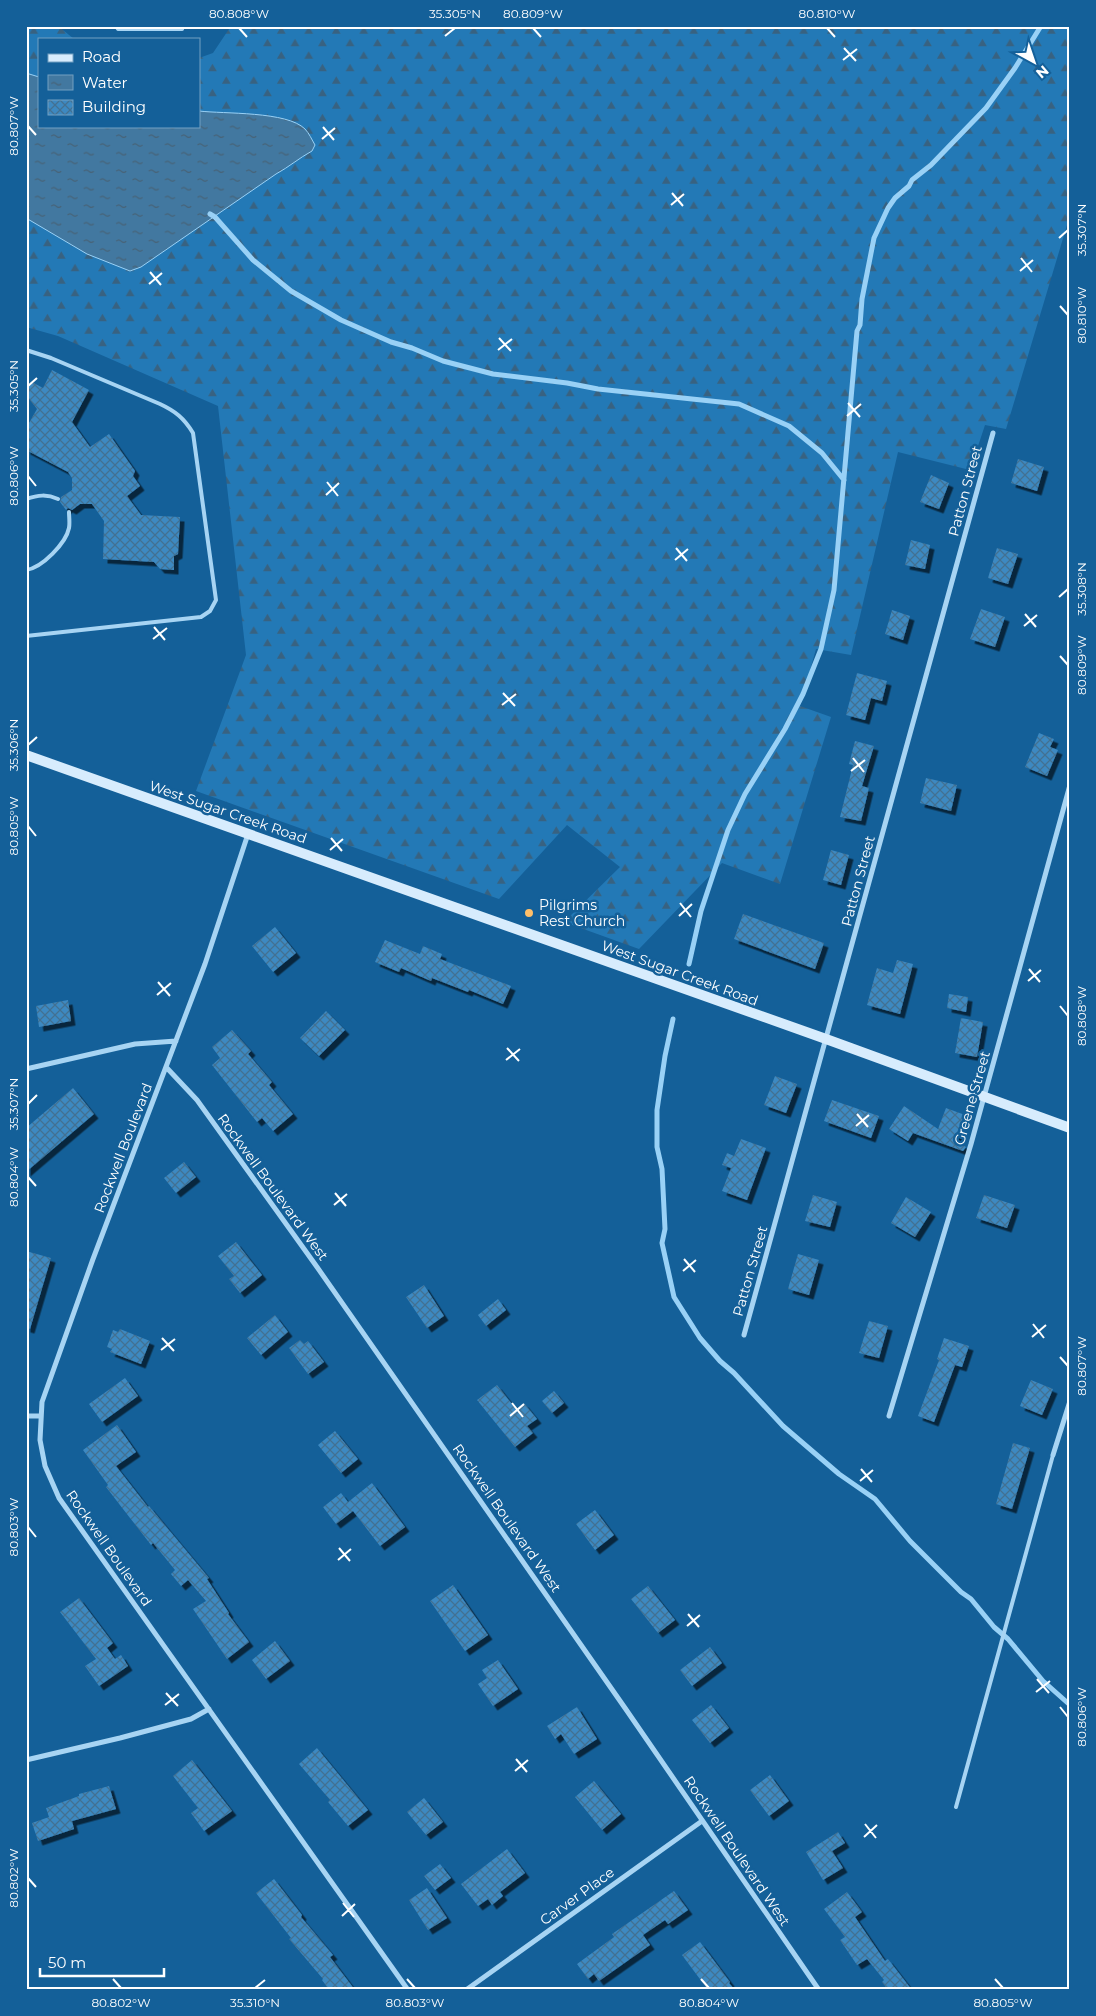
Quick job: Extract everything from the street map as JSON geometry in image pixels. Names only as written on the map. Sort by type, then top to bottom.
[{"type":"main road","name":"West Sugar Creek Road","points":[[26,755],[826,1039],[1070,1128]]},
{"type":"street","name":"Patton Street","points":[[744,1334],[993,433]]},
{"type":"street","name":"Greene Street","points":[[889,1416],[984,1096],[1070,785]]},
{"type":"street","name":"Rockwell Boulevard","points":[[248,834],[205,964],[93,1259],[42,1402],[40,1440],[45,1466],[59,1498],[408,1990]]},
{"type":"street","points":[[26,1069],[135,1044],[176,1041]]},
{"type":"street","name":"Rockwell Boulevard West","points":[[166,1066],[197,1100],[318,1267],[819,1990]]},
{"type":"street","points":[[1053,1455],[1070,1401]]},
{"type":"street","points":[[26,1416],[40,1416]]},
{"type":"street","points":[[26,1760],[191,1719],[209,1709]]},
{"type":"street","name":"Carver Place","points":[[466,1990],[702,1821]]},
{"type":"lane","points":[[116,26],[118,29],[182,29],[183,26]]},
{"type":"lane","points":[[26,350],[51,358],[160,404],[176,412],[186,421],[193,432],[216,600],[210,611],[201,617],[26,636]]},
{"type":"lane","points":[[26,499],[49,495],[58,499]]},
{"type":"lane","points":[[26,570],[33,569],[53,553],[67,535],[70,526],[68,512]]},
{"type":"lane","points":[[956,1806],[1053,1455]]},
{"type":"green space","points":[[26,26],[58,26],[73,38],[38,38],[38,128],[200,128],[200,58],[213,53],[231,26],[1070,26],[1070,215],[1006,429],[985,425],[970,470],[898,452],[851,655],[816,649],[800,706],[831,717],[780,884],[722,863],[639,949],[564,922],[620,867],[567,825],[499,899],[196,791],[246,655],[218,406],[58,336],[26,327]]},
{"type":"water","points":[[26,73],[38,77],[38,128],[200,128],[200,111],[239,113],[270,116],[296,123],[305,129],[315,145],[312,151],[141,267],[130,271],[87,254],[26,218]]},
{"type":"building","points":[[52,370],[89,390],[72,422],[90,447],[109,434],[135,471],[133,476],[140,486],[127,496],[141,515],[180,517],[178,554],[174,556],[174,570],[160,569],[154,562],[103,559],[104,521],[92,504],[80,504],[72,510],[68,508],[66,510],[60,502],[61,497],[72,490],[72,478],[68,472],[26,450],[26,428],[37,409],[26,395],[26,391],[32,382],[43,388]]},
{"type":"building","points":[[1018,459],[1044,467],[1037,491],[1011,483]]},
{"type":"building","points":[[931,475],[949,483],[939,509],[920,502]]},
{"type":"building","points":[[911,540],[930,545],[925,569],[905,565]]},
{"type":"building","points":[[997,548],[1018,554],[1008,584],[988,578]]},
{"type":"building","points":[[981,609],[1005,617],[995,647],[970,639]]},
{"type":"building","points":[[892,610],[910,616],[903,640],[885,634]]},
{"type":"building","points":[[857,673],[887,681],[882,701],[871,698],[865,720],[846,715]]},
{"type":"building","points":[[1039,733],[1054,739],[1050,747],[1058,750],[1047,776],[1025,767]]},
{"type":"building","points":[[855,741],[874,746],[862,786],[869,788],[861,821],[840,817],[853,765],[849,764]]},
{"type":"building","points":[[926,778],[957,785],[951,811],[920,803]]},
{"type":"building","points":[[831,850],[849,855],[841,885],[823,880]]},
{"type":"building","points":[[743,914],[824,943],[815,969],[734,939]]},
{"type":"building","points":[[275,927],[296,953],[273,972],[252,946]]},
{"type":"building","points":[[385,940],[420,954],[423,946],[442,954],[440,959],[511,986],[503,1004],[469,990],[468,992],[432,978],[431,981],[401,968],[399,972],[375,962]]},
{"type":"building","points":[[897,960],[913,964],[900,1014],[867,1005],[877,968],[893,973]]},
{"type":"building","points":[[949,994],[968,997],[966,1012],[947,1008]]},
{"type":"building","points":[[68,1000],[71,1021],[39,1027],[36,1006]]},
{"type":"building","points":[[326,1011],[345,1030],[319,1056],[300,1038]]},
{"type":"building","points":[[961,1018],[983,1022],[977,1057],[955,1053]]},
{"type":"building","points":[[232,1030],[251,1051],[248,1054],[272,1082],[269,1085],[293,1114],[273,1131],[262,1118],[257,1122],[212,1065],[220,1058],[212,1047]]},
{"type":"building","points":[[775,1076],[797,1084],[786,1113],[764,1105]]},
{"type":"building","points":[[73,1088],[94,1114],[26,1172],[26,1128]]},
{"type":"building","points":[[832,1100],[879,1116],[871,1138],[824,1121]]},
{"type":"building","points":[[904,1106],[938,1129],[946,1108],[965,1115],[956,1140],[966,1147],[963,1151],[913,1133],[908,1141],[889,1129]]},
{"type":"building","points":[[741,1139],[766,1148],[747,1200],[722,1191],[731,1168],[722,1165],[727,1153],[734,1156]]},
{"type":"building","points":[[184,1162],[196,1177],[176,1193],[164,1178]]},
{"type":"building","points":[[813,1195],[837,1202],[830,1227],[805,1221]]},
{"type":"building","points":[[984,1195],[1015,1205],[1007,1228],[976,1218]]},
{"type":"building","points":[[906,1197],[931,1212],[915,1237],[891,1223]]},
{"type":"building","points":[[236,1242],[262,1275],[240,1293],[229,1279],[234,1276],[218,1256]]},
{"type":"building","points":[[26,1251],[51,1258],[30,1329],[26,1328]]},
{"type":"building","points":[[798,1254],[819,1260],[809,1295],[788,1289]]},
{"type":"building","points":[[424,1285],[444,1316],[427,1328],[406,1297]]},
{"type":"building","points":[[498,1299],[506,1310],[486,1326],[478,1315]]},
{"type":"building","points":[[275,1315],[288,1332],[261,1355],[247,1338]]},
{"type":"building","points":[[869,1321],[888,1326],[879,1358],[859,1353]]},
{"type":"building","points":[[120,1329],[150,1341],[141,1364],[110,1352],[112,1349],[107,1347],[113,1330],[118,1332]]},
{"type":"building","points":[[944,1338],[969,1346],[962,1367],[955,1365],[934,1422],[918,1416],[939,1360],[937,1359]]},
{"type":"building","points":[[300,1340],[304,1344],[308,1341],[324,1362],[308,1374],[289,1348]]},
{"type":"building","points":[[125,1378],[138,1396],[102,1422],[89,1404]]},
{"type":"building","points":[[1031,1380],[1053,1389],[1042,1415],[1020,1406]]},
{"type":"building","points":[[497,1385],[516,1409],[524,1403],[537,1419],[527,1426],[533,1433],[515,1447],[477,1400]]},
{"type":"building","points":[[554,1391],[564,1403],[552,1413],[542,1401]]},
{"type":"building","points":[[117,1425],[136,1452],[116,1466],[148,1507],[209,1578],[207,1579],[228,1614],[249,1642],[227,1659],[193,1609],[206,1601],[188,1580],[181,1586],[171,1574],[175,1570],[153,1543],[151,1545],[106,1487],[108,1485],[83,1450]]},
{"type":"building","points":[[335,1431],[358,1459],[341,1473],[318,1445]]},
{"type":"building","points":[[1013,1443],[1030,1448],[1012,1509],[996,1504]]},
{"type":"building","points":[[372,1483],[405,1527],[380,1546],[353,1511],[336,1524],[323,1507],[341,1493],[348,1502]]},
{"type":"building","points":[[595,1510],[614,1535],[595,1550],[576,1524]]},
{"type":"building","points":[[453,1585],[488,1635],[465,1651],[430,1601]]},
{"type":"building","points":[[648,1586],[675,1620],[658,1633],[631,1599]]},
{"type":"building","points":[[79,1598],[113,1643],[107,1648],[115,1659],[121,1655],[128,1666],[99,1686],[85,1666],[96,1659],[60,1612]]},
{"type":"building","points":[[275,1641],[290,1661],[266,1679],[252,1660]]},
{"type":"building","points":[[710,1647],[722,1663],[692,1686],[680,1670]]},
{"type":"building","points":[[498,1660],[518,1689],[493,1706],[478,1684],[487,1678],[482,1670]]},
{"type":"building","points":[[711,1705],[729,1728],[710,1743],[692,1720]]},
{"type":"building","points":[[577,1707],[597,1739],[574,1754],[561,1734],[555,1739],[547,1726]]},
{"type":"building","points":[[317,1748],[368,1810],[348,1826],[328,1802],[330,1800],[299,1764]]},
{"type":"building","points":[[192,1760],[232,1811],[204,1831],[191,1813],[198,1808],[173,1776]]},
{"type":"building","points":[[770,1775],[789,1801],[769,1816],[750,1790]]},
{"type":"building","points":[[594,1781],[621,1814],[602,1830],[575,1797]]},
{"type":"building","points":[[109,1786],[116,1809],[72,1821],[74,1829],[38,1841],[32,1823],[49,1817],[46,1808],[79,1796],[79,1794]]},
{"type":"building","points":[[424,1798],[443,1822],[426,1835],[407,1812]]},
{"type":"building","points":[[838,1832],[845,1843],[832,1851],[843,1868],[823,1880],[806,1852]]},
{"type":"building","points":[[507,1849],[525,1873],[500,1892],[503,1896],[492,1905],[488,1899],[478,1906],[461,1884]]},
{"type":"building","points":[[440,1864],[451,1878],[435,1890],[424,1876]]},
{"type":"building","points":[[274,1879],[302,1915],[301,1917],[333,1955],[330,1957],[355,1990],[329,1990],[323,1979],[289,1939],[291,1938],[256,1893]]},
{"type":"building","points":[[427,1888],[447,1918],[428,1930],[409,1900]]},
{"type":"building","points":[[674,1891],[688,1910],[668,1924],[665,1920],[643,1935],[650,1945],[599,1981],[594,1974],[588,1979],[577,1964],[614,1937],[612,1934]]},
{"type":"building","points":[[847,1892],[862,1912],[855,1917],[885,1961],[888,1959],[912,1990],[888,1990],[882,1982],[884,1980],[867,1959],[857,1965],[840,1940],[845,1937],[824,1909]]},
{"type":"building","points":[[700,1942],[735,1990],[708,1990],[682,1955]]},
{"type":"waterway","points":[[689,964],[701,911],[728,830],[745,794],[785,729],[803,694],[821,649],[834,590],[857,331],[860,325],[862,299],[874,238],[888,208],[895,198],[909,186],[912,180],[931,165],[986,108],[1015,68],[1041,26]]},
{"type":"waterway","points":[[210,214],[215,217],[253,260],[291,291],[341,320],[391,342],[412,348],[443,361],[493,374],[567,383],[598,389],[739,404],[789,426],[822,453],[844,480]]},
{"type":"waterway","points":[[673,1019],[657,1110],[657,1147],[662,1169],[665,1229],[662,1243],[674,1297],[700,1338],[783,1426],[839,1474],[875,1499],[910,1541],[961,1592],[971,1599],[1043,1681],[1070,1705]]},
{"type":"place","name":"Pilgrims Rest Church","points":[[529,913]]}]
